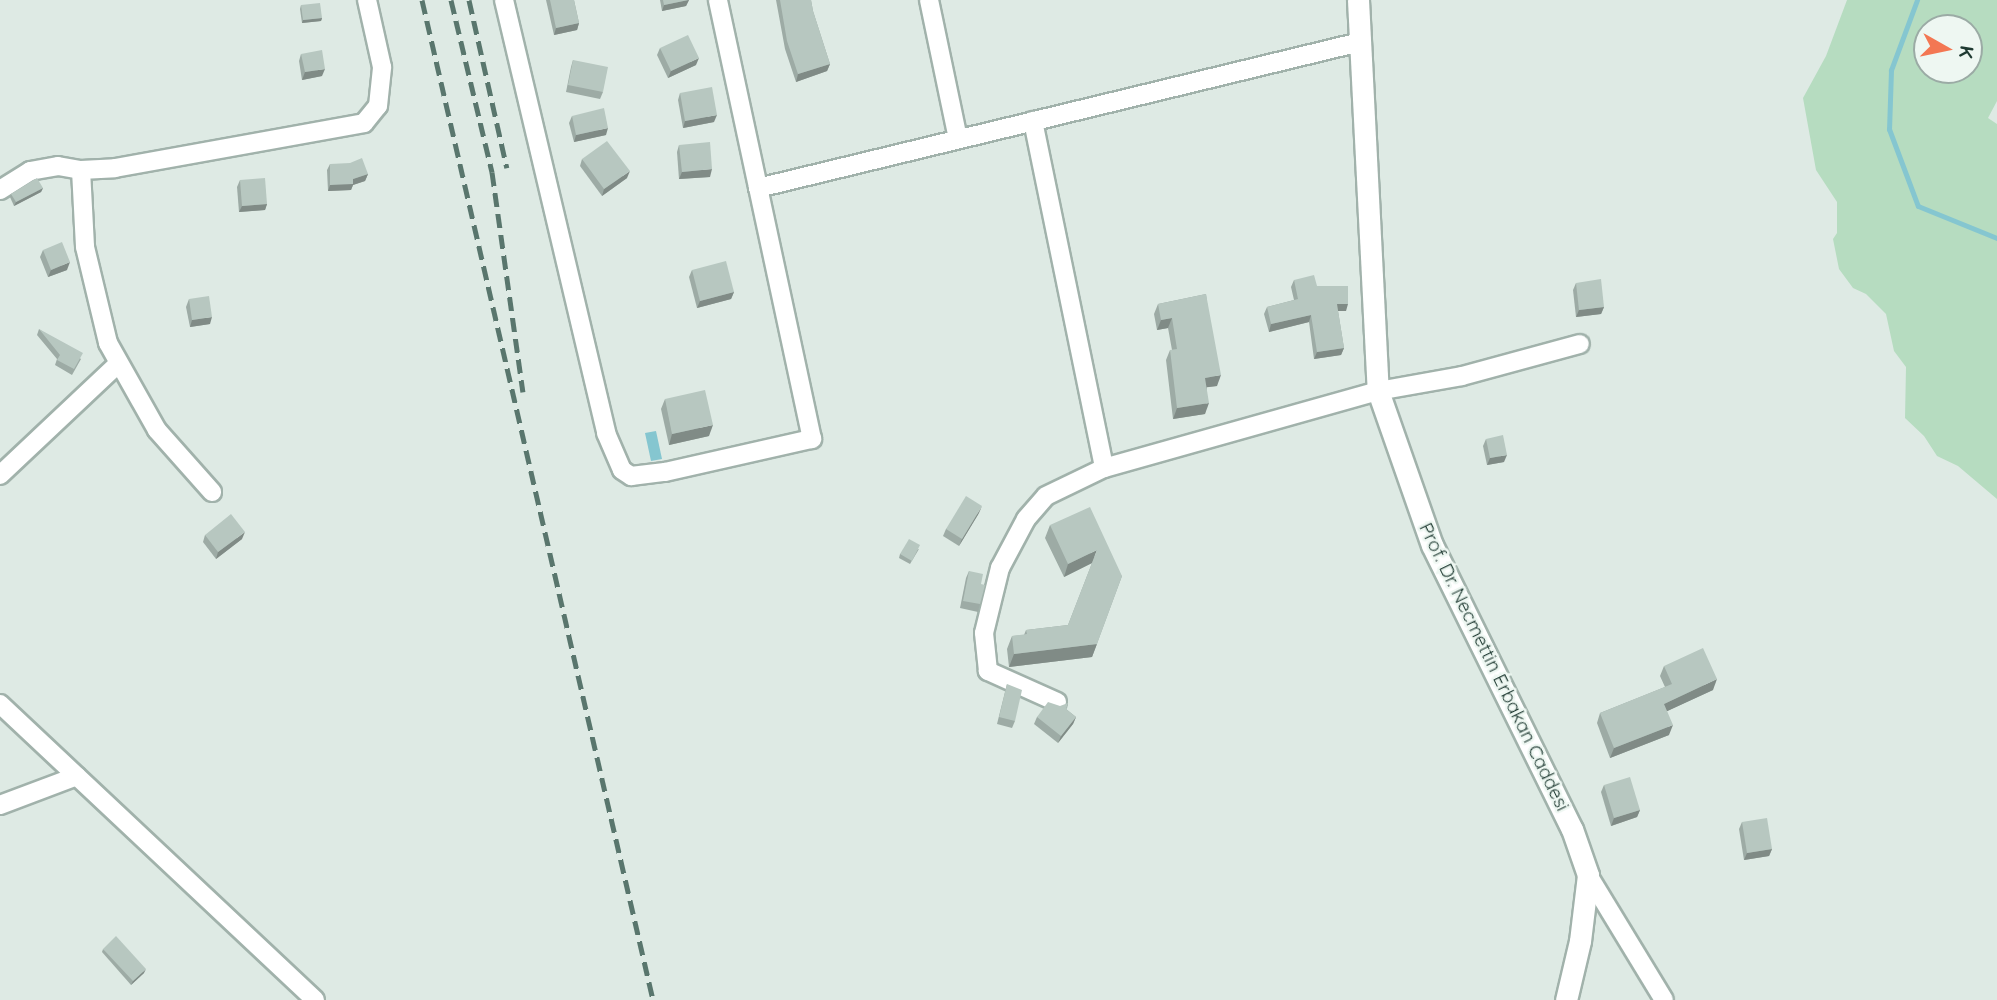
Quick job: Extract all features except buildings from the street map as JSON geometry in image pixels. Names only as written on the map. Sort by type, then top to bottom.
[{"type":"street","points":[[0,190],[30,171],[58,166],[81,170],[115,168],[364,123],[378,106],[382,67],[367,0]]},
{"type":"street","points":[[504,0],[606,433],[618,463],[631,477],[665,472],[811,439],[718,0]]},
{"type":"street","points":[[929,0],[958,139]]},
{"type":"street","name":"Prof. Dr. Necmettin Erbakan Caddesi","points":[[1358,0],[1378,391],[1432,545],[1572,829],[1588,875],[1580,941],[1566,1000]]},
{"type":"street","points":[[758,188],[1360,41]]},
{"type":"street","points":[[1033,121],[1104,468]]},
{"type":"street","points":[[81,170],[85,247],[108,344],[157,430],[212,492]]},
{"type":"street","points":[[1056,702],[988,671],[984,633],[1000,568],[1026,519],[1046,496],[1104,468],[1378,391],[1462,376],[1580,344]]},
{"type":"street","points":[[0,475],[119,363]]},
{"type":"street","points":[[0,704],[316,1000]]},
{"type":"street","points":[[0,805],[77,776]]},
{"type":"street","points":[[1588,875],[1664,1000]]},
{"type":"green space","points":[[1847,0],[1997,0],[1997,101],[1988,118],[1997,124],[1997,499],[1958,466],[1937,456],[1924,436],[1905,418],[1906,367],[1894,351],[1886,314],[1866,294],[1853,288],[1839,269],[1833,239],[1837,233],[1837,202],[1816,170],[1803,98],[1826,56]]},
{"type":"water","points":[[656,431],[662,459],[651,461],[645,433]]},
{"type":"waterway","points":[[1917,0],[1891,70],[1889,129],[1918,206],[1997,238]]},
{"type":"railway","points":[[422,0],[653,1000]]},
{"type":"railway","points":[[451,0],[492,172],[523,392]]},
{"type":"railway","points":[[469,0],[507,168]]}]
